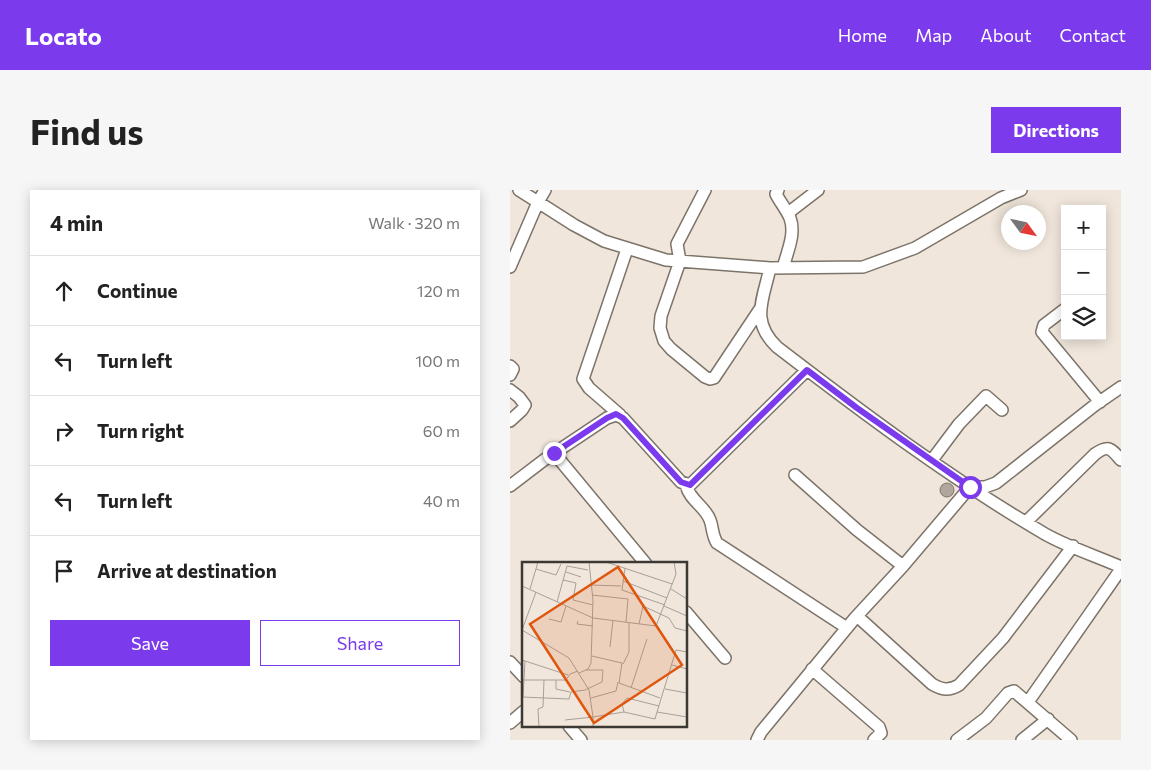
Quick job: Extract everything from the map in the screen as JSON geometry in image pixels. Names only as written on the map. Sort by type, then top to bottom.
[{"type":"street","points":[[519,190],[574,225],[604,241],[626,249],[666,260],[770,268],[863,267],[915,248],[1001,198],[1021,190]]},
{"type":"street","points":[[510,267],[545,190]]},
{"type":"street","points":[[705,190],[676,244],[680,261],[661,316],[660,328],[664,341],[671,349],[710,379],[717,375],[761,308]]},
{"type":"street","points":[[778,190],[777,197],[788,213],[792,225],[783,268]]},
{"type":"street","points":[[788,213],[818,190]]},
{"type":"street","points":[[626,249],[583,379],[588,388],[620,415],[686,485],[690,497],[707,514],[711,521],[713,537],[717,543],[847,628]]},
{"type":"street","points":[[770,268],[760,317],[762,328],[767,338],[857,408],[970,487],[1046,535],[1121,568],[1028,702]]},
{"type":"street","points":[[1061,312],[1044,325],[1042,332],[1100,402]]},
{"type":"street","points":[[510,366],[513,370],[510,375]]},
{"type":"street","points":[[686,485],[694,483],[807,370]]},
{"type":"street","points":[[757,740],[761,732],[857,616],[903,566],[970,487],[984,487],[996,483],[1121,387]]},
{"type":"street","points":[[510,390],[525,405],[510,421]]},
{"type":"street","points":[[932,460],[959,424],[986,396],[1002,410]]},
{"type":"street","points":[[510,486],[554,453],[607,418],[612,415],[620,415]]},
{"type":"street","points":[[1026,522],[1102,449],[1112,450],[1121,460]]},
{"type":"street","points":[[554,453],[644,562]]},
{"type":"street","points":[[795,476],[857,530],[903,566]]},
{"type":"street","points":[[857,616],[932,684],[940,689],[953,688],[959,685],[1003,638],[1073,546]]},
{"type":"street","points":[[688,614],[725,658]]},
{"type":"street","points":[[510,662],[522,675]]},
{"type":"street","points":[[812,670],[879,727],[881,733],[874,740]]},
{"type":"street","points":[[957,740],[986,718],[1011,691],[1017,692],[1071,740]]},
{"type":"street","points":[[510,723],[522,713]]},
{"type":"street","points":[[1022,740],[1048,719]]},
{"type":"street","points":[[571,728],[581,740]]},
{"type":"building","points":[[947,483],[952,485],[954,490],[952,495],[947,497],[942,495],[940,490],[942,485]]},
{"type":"route","points":[[554,453],[616,414],[623,418],[681,482],[690,485],[807,370],[857,408],[970,487]]}]
